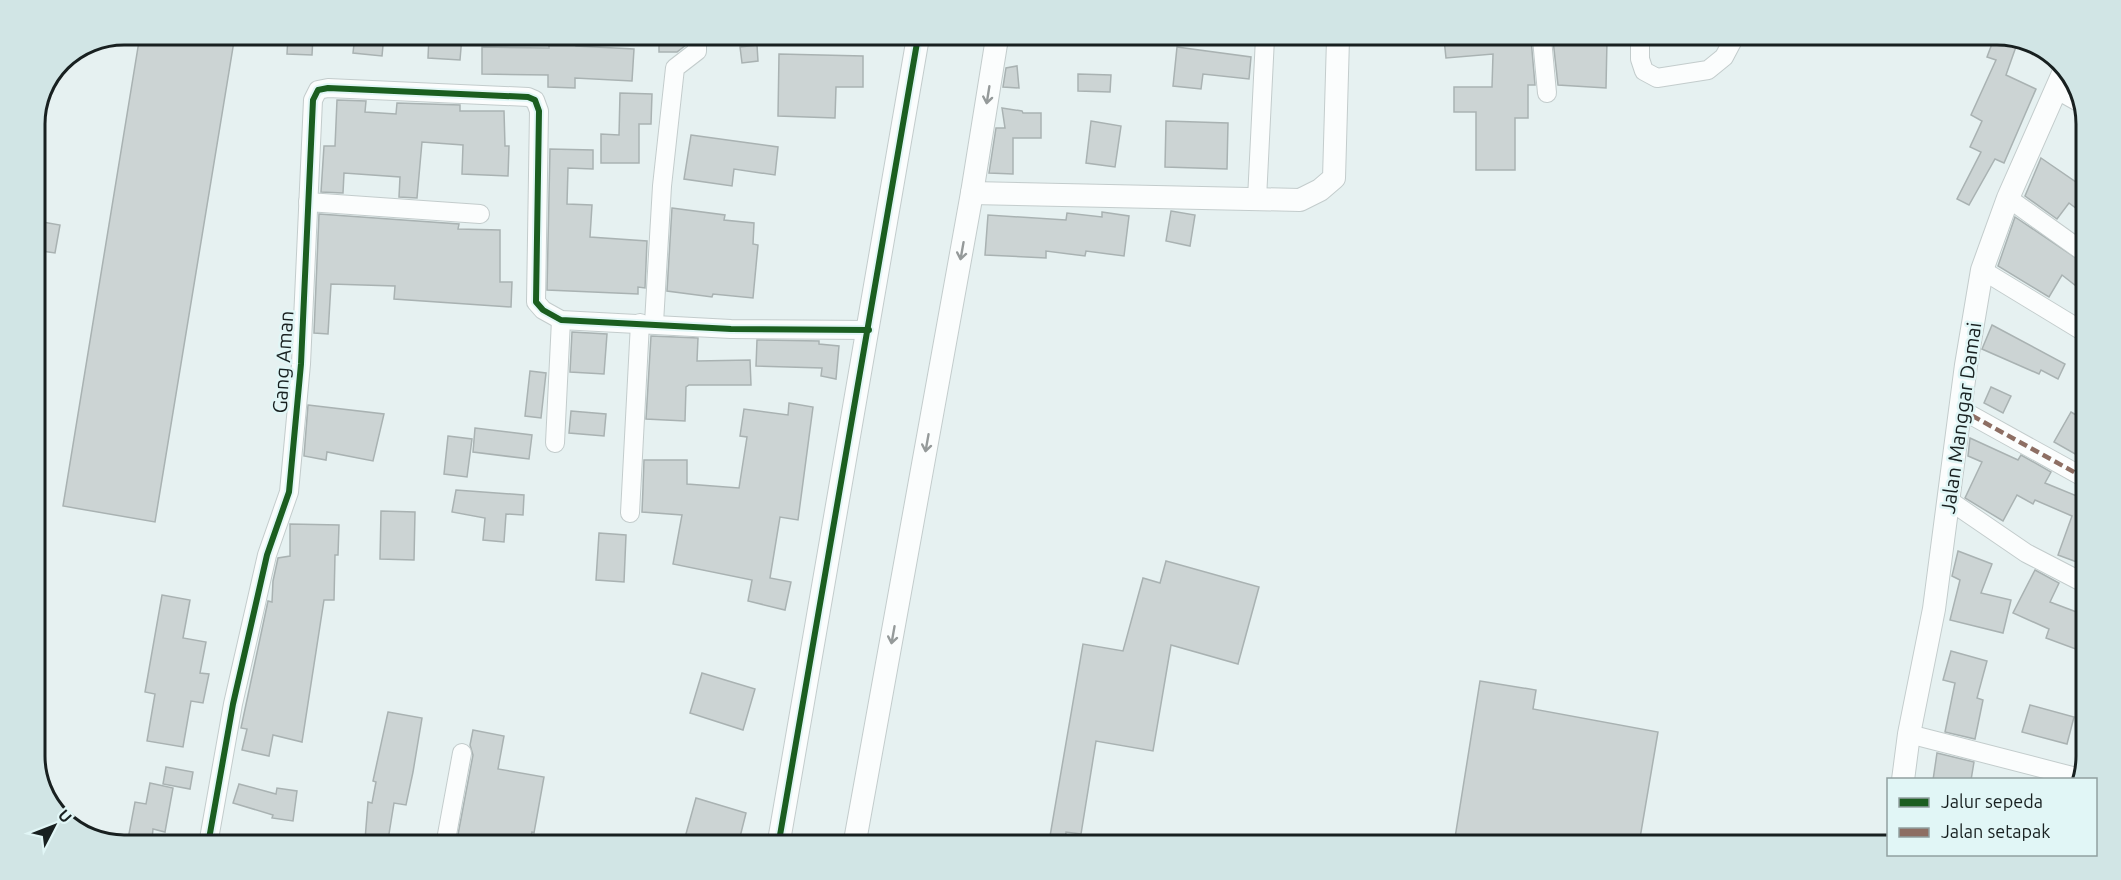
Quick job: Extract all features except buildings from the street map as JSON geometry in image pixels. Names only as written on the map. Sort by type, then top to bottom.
[{"type":"street","points":[[630,513],[647,323],[675,68],[698,51],[698,45]]},
{"type":"street","points":[[780,835],[917,45]]},
{"type":"street","points":[[856,835],[972,193],[996,45]]},
{"type":"street","points":[[1257,199],[1265,45]]},
{"type":"street","points":[[972,193],[1300,200],[1320,190],[1334,178],[1338,45]]},
{"type":"street","points":[[1542,45],[1546,93]]},
{"type":"street","points":[[1640,45],[1640,58],[1644,70],[1657,78],[1708,70],[1724,57],[1730,45]]},
{"type":"street","name":"Jalan Manggar Damai","points":[[1903,778],[1909,734],[1934,609],[1950,501],[1960,409],[1983,270],[2008,198],[2061,79]]},
{"type":"street","name":"Gang Aman","points":[[210,835],[233,704],[264,566],[289,492],[301,364],[313,100],[318,90],[328,88],[528,97],[539,106],[536,302],[543,310],[561,320]]},
{"type":"street","points":[[2008,198],[2076,247]]},
{"type":"street","points":[[308,202],[480,214]]},
{"type":"street","points":[[1983,270],[2076,327]]},
{"type":"street","points":[[555,443],[561,320],[731,329],[869,330]]},
{"type":"street","points":[[1960,409],[2076,473]]},
{"type":"street","points":[[1950,501],[2026,553],[2076,579]]},
{"type":"street","points":[[1909,734],[2073,776]]},
{"type":"street","points":[[447,835],[462,753]]},
{"type":"marked path","points":[[1960,409],[2076,473]]},
{"type":"cycle path","points":[[780,835],[917,45]]},
{"type":"cycle path","points":[[210,835],[233,704],[267,555],[289,492],[301,364],[313,100],[318,90],[328,88],[528,97],[535,100],[539,111],[536,302],[543,310],[561,320],[731,329],[869,330]]}]
